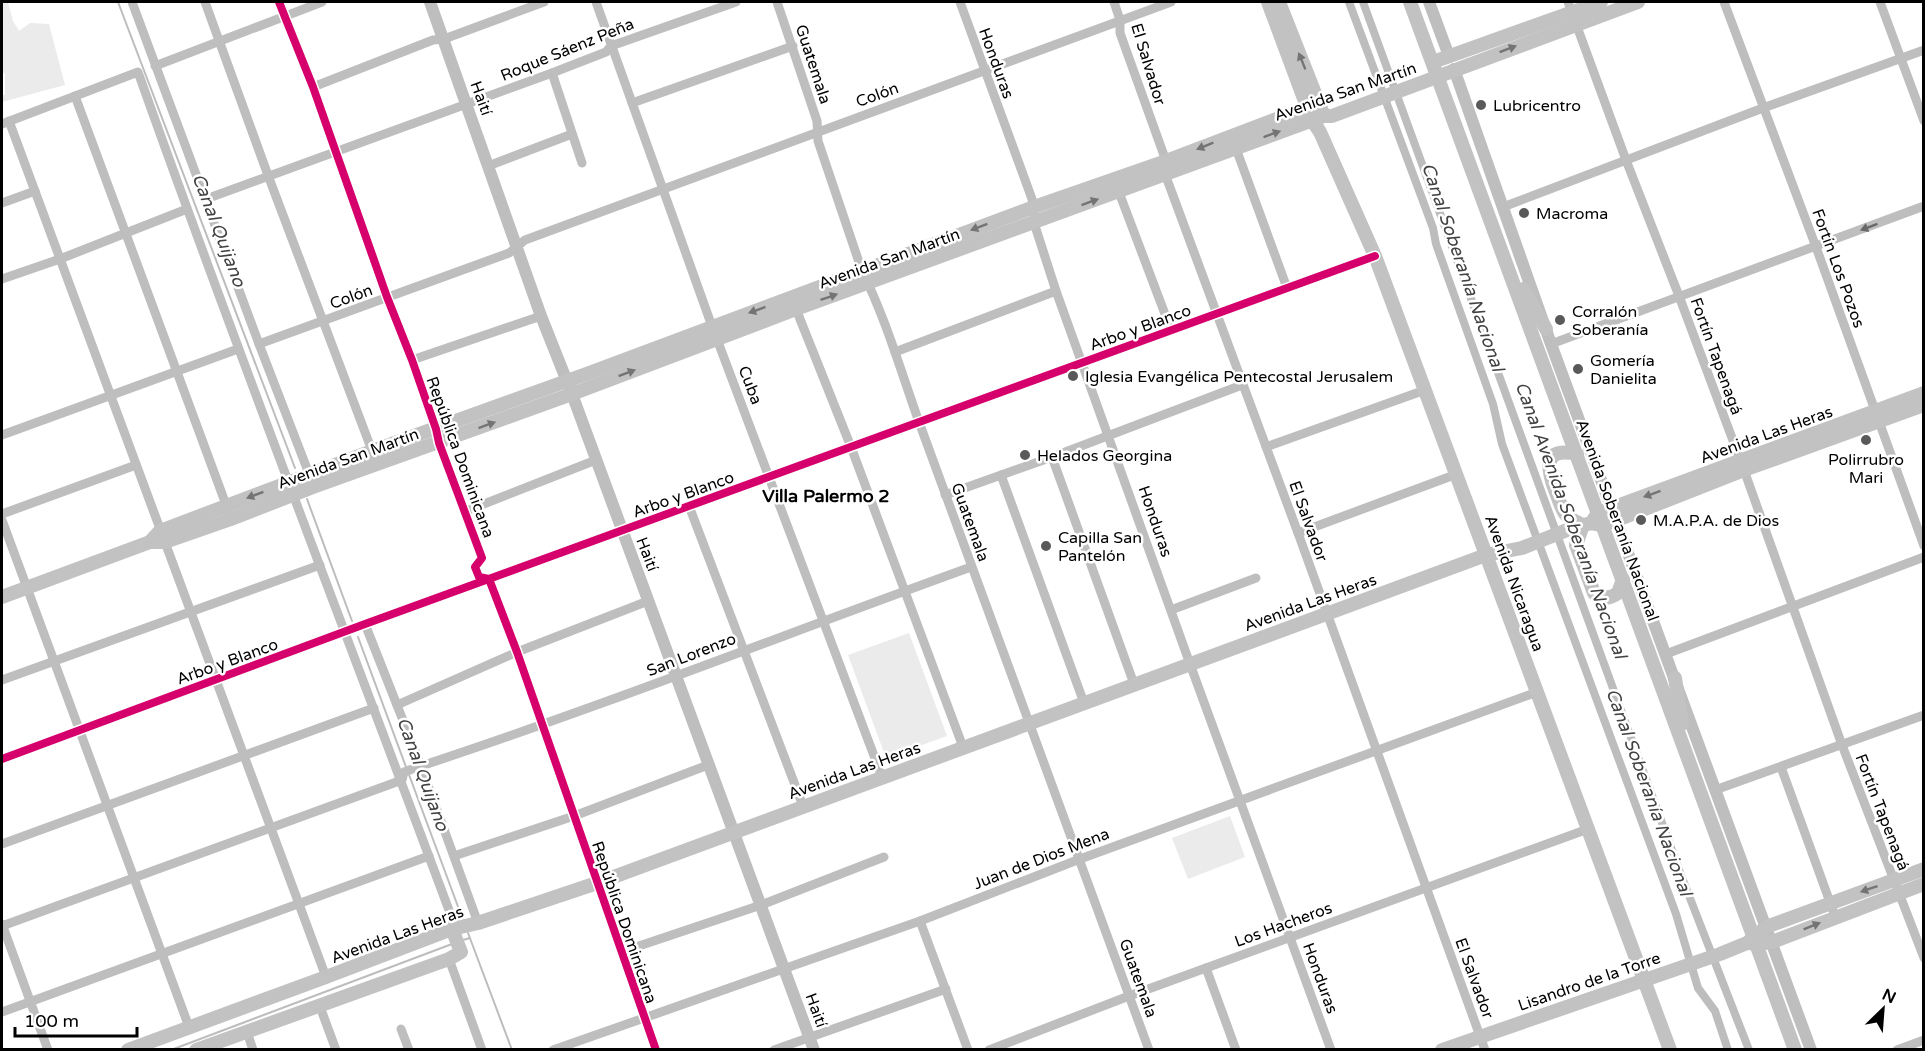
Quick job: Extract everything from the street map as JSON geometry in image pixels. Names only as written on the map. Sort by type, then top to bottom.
[{"type":"main road","name":"Avenida Nicaragua","points":[[1268,2],[1315,112]]},
{"type":"main road","name":"Avenida Nicaragua","points":[[1279,2],[1320,132],[1375,256],[1670,1050]]},
{"type":"main road","name":"Avenida Soberanía Nacional","points":[[1410,2],[1577,454],[1594,521],[1623,579],[1752,941],[1795,1050]]},
{"type":"main road","name":"Avenida San Martín","points":[[375,457],[439,443],[569,387],[865,277],[1034,207],[1117,185],[1315,112],[1332,116],[1405,88],[1436,69],[1601,2]]},
{"type":"main road","name":"Avenida San Martín","points":[[1572,12],[1638,2]]},
{"type":"main road","name":"Avenida San Martín","points":[[865,277],[1035,223],[1117,185]]},
{"type":"main road","points":[[1504,256],[1546,329]]},
{"type":"main road","name":"Avenida San Martín","points":[[2,597],[375,457],[436,429],[569,387]]},
{"type":"main road","name":"Avenida Las Heras","points":[[128,1050],[452,929],[478,923],[597,883],[1486,555],[1522,548],[1877,416],[1923,393]]},
{"type":"main road","name":"Avenida Las Heras","points":[[1877,416],[1923,405]]},
{"type":"main road","points":[[1577,454],[1557,453],[1550,459],[1548,467],[1564,512],[1569,518],[1594,521]]},
{"type":"main road","points":[[1594,521],[1576,545],[1594,593],[1600,598],[1613,597],[1618,594],[1623,579]]},
{"type":"main road","points":[[1675,678],[1686,753]]},
{"type":"main road","name":"Lisandro de la Torre","points":[[1752,941],[1772,942],[1835,916],[1896,887],[1923,869]]},
{"type":"main road","name":"Lisandro de la Torre","points":[[1442,1050],[1644,978],[1720,954],[1752,941],[1766,927],[1830,902],[1896,887],[1923,884]]},
{"type":"main road","points":[[196,1050],[455,956],[452,929]]},
{"type":"street","points":[[132,2],[258,344],[312,481]]},
{"type":"street","points":[[205,2],[375,457]]},
{"type":"street","name":"República Dominicana","points":[[279,2],[313,87],[387,297],[412,360],[439,443],[483,558],[475,567],[480,577],[489,579],[517,652],[656,1050]]},
{"type":"street","points":[[155,66],[322,2]]},
{"type":"street","name":"Haití","points":[[430,2],[542,316],[814,1050]]},
{"type":"street","points":[[313,87],[433,40],[444,39],[544,2]]},
{"type":"street","name":"Cuba","points":[[596,2],[715,332],[882,777]]},
{"type":"street","name":"Roque Sáenz Peña","points":[[206,200],[552,73],[606,52],[611,46],[735,2]]},
{"type":"street","name":"Guatemala","points":[[777,2],[817,121],[818,141],[865,277],[895,352],[945,495],[1031,723],[1149,1050]]},
{"type":"street","name":"Honduras","points":[[960,2],[1034,207],[1040,244],[1056,291],[1331,1050]]},
{"type":"street","name":"El Salvador","points":[[1114,2],[1120,20],[1120,33],[1216,314],[1298,533],[1485,1050]]},
{"type":"street","name":"Colón","points":[[258,344],[509,253],[525,240],[663,188],[1171,2]]},
{"type":"street","name":"Avenida Soberanía Nacional","points":[[1429,2],[1551,344],[1811,1050]]},
{"type":"street","name":"Fortín Los Pozos","points":[[1724,2],[1816,247],[1923,546]]},
{"type":"street","points":[[1880,2],[1923,121]]},
{"type":"street","name":"Fortín Tapenagá","points":[[1572,12],[1742,466],[1842,745],[1923,958]]},
{"type":"street","points":[[632,103],[793,46]]},
{"type":"street","points":[[1503,207],[1923,50]]},
{"type":"street","points":[[326,977],[60,259],[5,122],[138,72],[238,349],[374,708],[403,776],[453,921],[452,929]]},
{"type":"street","points":[[552,73],[582,163]]},
{"type":"street","points":[[75,96],[229,512]]},
{"type":"street","points":[[488,166],[572,134]]},
{"type":"street","points":[[1233,142],[1287,288]]},
{"type":"street","points":[[1117,185],[1172,330]]},
{"type":"street","points":[[2,203],[34,191]]},
{"type":"street","points":[[1551,344],[1923,206]]},
{"type":"street","points":[[2,279],[60,259],[187,209]]},
{"type":"street","name":"Arbo y Blanco","points":[[2,759],[365,624],[1375,256]]},
{"type":"street","points":[[895,352],[1056,291]]},
{"type":"street","points":[[794,303],[851,447],[963,747]]},
{"type":"street","points":[[412,360],[542,316]]},
{"type":"street","points":[[2,435],[238,349]]},
{"type":"street","points":[[945,495],[1242,385]]},
{"type":"street","points":[[1266,447],[1425,390]]},
{"type":"street","points":[[1052,457],[1134,684]]},
{"type":"street","points":[[466,511],[596,460]]},
{"type":"street","points":[[2,514],[136,465]]},
{"type":"street","points":[[1298,533],[1457,474]]},
{"type":"street","points":[[1001,475],[1084,703]]},
{"type":"street","points":[[689,506],[803,806]]},
{"type":"street","points":[[2,520],[189,1027]]},
{"type":"street","points":[[1666,654],[1793,608],[1923,557]]},
{"type":"street","points":[[2,680],[320,565]]},
{"type":"street","name":"San Lorenzo","points":[[403,776],[418,767],[542,726],[972,567]]},
{"type":"street","points":[[1171,610],[1256,578]]},
{"type":"street","points":[[397,705],[517,652],[648,601]]},
{"type":"street","points":[[365,624],[478,923]]},
{"type":"street","name":"Juan de Dios Mena","points":[[554,1050],[920,921],[1080,859],[1537,692]]},
{"type":"street","points":[[2,844],[374,708]]},
{"type":"street","points":[[1715,790],[1923,715]]},
{"type":"street","points":[[454,856],[574,816],[708,765]]},
{"type":"street","points":[[1781,767],[1835,916]]},
{"type":"street","points":[[48,1050],[2,925],[271,828],[403,776]]},
{"type":"street","name":"Los Hacheros","points":[[989,1050],[1129,996],[1588,829]]},
{"type":"street","points":[[2,1012],[429,856]]},
{"type":"street","points":[[621,952],[761,905],[884,857]]},
{"type":"street","points":[[920,921],[968,1050]]},
{"type":"street","points":[[455,956],[482,1050]]},
{"type":"street","points":[[1206,968],[1236,1050]]},
{"type":"street","points":[[774,1050],[946,989]]},
{"type":"street","points":[[319,1004],[336,1050]]},
{"type":"street","points":[[401,1029],[409,1050]]},
{"type":"street","points":[[247,1032],[253,1050]]},
{"type":"street","points":[[1897,1050],[1923,1040]]},
{"type":"shaded area","points":[[2,2],[8,2],[13,21],[19,31],[30,23],[49,24],[65,85],[2,102],[2,95],[5,95],[5,74],[2,71]]},
{"type":"shaded area","points":[[909,633],[947,736],[886,758],[848,655]]},
{"type":"shaded area","points":[[1230,816],[1245,857],[1188,879],[1172,838]]},
{"type":"waterway","name":"Canal Quijano","points":[[118,2],[295,468]]},
{"type":"waterway","name":"Canal Soberanía Nacional","points":[[1349,2],[1433,228],[1436,244],[1493,404],[1502,444],[1676,914],[1698,988],[1715,1011],[1728,1050]]},
{"type":"waterway","name":"Canal Avenida Soberanía Nacional","points":[[1363,2],[1681,875],[1749,1050]]},
{"type":"waterway","name":"Canal Quijano","points":[[307,499],[352,621]]},
{"type":"waterway","name":"Canal Quijano","points":[[358,637],[406,767]]},
{"type":"waterway","name":"Canal Quijano","points":[[408,772],[463,920]]},
{"type":"waterway","name":"Canal Quijano","points":[[468,933],[512,1050]]},
{"type":"waterway","name":"Canal Quijano","points":[[463,940],[470,938]]},
{"type":"waterway","points":[[171,1050],[452,944]]},
{"type":"cycle path","points":[[279,2],[313,87],[482,558],[475,567],[479,577],[489,579],[517,652],[656,1050]]},
{"type":"cycle path","points":[[2,759],[365,624],[1375,256]]},
{"type":"place","name":"Lubricentro","points":[[1481,105]]},
{"type":"place","name":"Macroma","points":[[1524,213]]},
{"type":"place","name":"Corralón Soberanía","points":[[1560,320]]},
{"type":"place","name":"Gomería Danielita","points":[[1578,369]]},
{"type":"place","name":"Iglesia Evangélica Pentecostal Jerusalem","points":[[1073,376]]},
{"type":"place","name":"Polirrubro Mari","points":[[1866,440]]},
{"type":"place","name":"Helados Georgina","points":[[1025,455]]},
{"type":"place","name":"M.A.P.A. de Dios","points":[[1641,520]]},
{"type":"place","name":"Capilla San Pantelón","points":[[1046,546]]},
{"type":"district","name":"Villa Palermo 2","points":[[826,496]]}]
